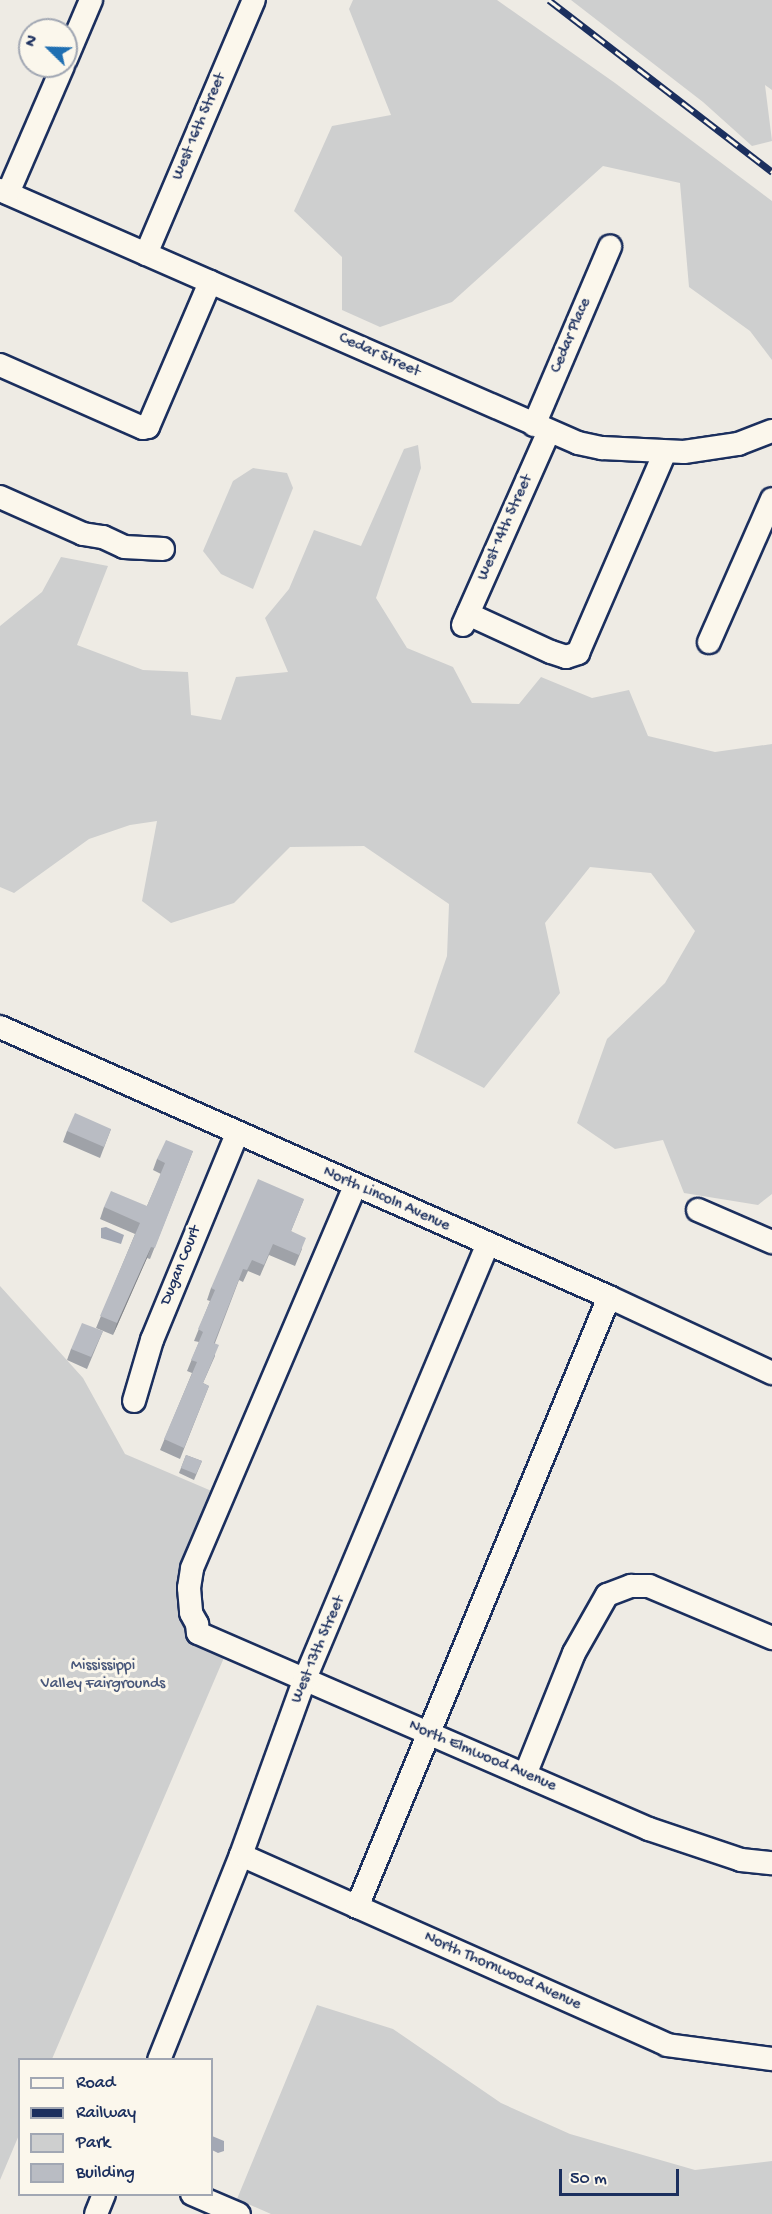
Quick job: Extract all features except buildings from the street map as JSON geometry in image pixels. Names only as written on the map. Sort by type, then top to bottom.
[{"type":"street","points":[[78,31],[92,0]]},
{"type":"street","name":"West 16th Street","points":[[146,254],[254,0]]},
{"type":"street","points":[[4,191],[57,78]]},
{"type":"street","name":"Cedar Street","points":[[4,191],[578,443],[602,448],[684,452],[738,444],[772,431]]},
{"type":"street","name":"Cedar Place","points":[[542,428],[610,247]]},
{"type":"street","points":[[0,365],[143,428],[148,427],[210,282]]},
{"type":"street","name":"West 14th Street","points":[[542,428],[466,620],[566,657],[578,653],[665,452]]},
{"type":"street","points":[[0,497],[83,534],[103,537],[124,547],[163,549]]},
{"type":"street","points":[[709,642],[772,499]]},
{"type":"street","name":"North Lincoln Avenue","points":[[0,1027],[609,1297],[772,1373]]},
{"type":"street","name":"Dugan Court","points":[[134,1401],[152,1340],[237,1134]]},
{"type":"street","name":"North Elmwood Avenue","points":[[355,1186],[192,1569],[189,1588],[190,1605],[198,1633],[649,1829],[741,1860],[772,1863]]},
{"type":"street","points":[[698,1210],[772,1242]]},
{"type":"street","name":"West 13th Street","points":[[160,2058],[241,1855],[304,1681],[488,1244]]},
{"type":"street","points":[[357,1907],[609,1297]]},
{"type":"street","points":[[525,1775],[574,1653],[607,1595],[632,1586],[649,1586],[772,1638]]},
{"type":"street","name":"North Thornwood Avenue","points":[[241,1855],[667,2045],[772,2059]]},
{"type":"street","points":[[96,2214],[103,2196]]},
{"type":"street","points":[[197,2196],[239,2214]]},
{"type":"green space","points":[[353,0],[497,0],[615,83],[772,201],[772,360],[750,331],[689,287],[680,183],[603,166],[452,302],[380,327],[342,310],[342,257],[294,211],[332,126],[391,115],[349,9]]},
{"type":"green space","points":[[571,0],[772,0],[772,90],[765,85],[772,141],[752,146],[703,102]]},
{"type":"green space","points":[[418,445],[421,468],[376,598],[407,648],[453,667],[472,703],[519,704],[541,677],[592,698],[629,690],[648,736],[715,752],[772,744],[772,1194],[758,1205],[684,1193],[663,1140],[615,1149],[577,1123],[607,1039],[665,983],[695,931],[651,873],[590,867],[545,923],[560,993],[484,1088],[414,1052],[447,956],[449,904],[364,846],[290,847],[234,903],[171,923],[142,901],[157,821],[130,825],[89,839],[14,893],[0,887],[0,626],[42,592],[61,557],[108,566],[77,645],[143,670],[188,672],[191,715],[221,720],[236,677],[288,672],[265,618],[289,589],[314,530],[361,546],[404,449]]},
{"type":"green space","points":[[253,468],[287,473],[293,488],[253,589],[221,574],[203,551],[233,481]]},
{"type":"green space","name":"Mississippi Valley Fairgrounds","points":[[0,1286],[83,1378],[125,1454],[221,1495],[191,1613],[229,1646],[52,2058],[18,2058],[18,2137],[0,2180]]},
{"type":"green space","points":[[317,2005],[393,2029],[501,2103],[570,2134],[695,2170],[772,2161],[772,2214],[271,2214],[237,2199]]},
{"type":"shaded area","points":[[106,1227],[124,1235],[121,1244],[101,1238],[101,1228]]},
{"type":"shaded area","points":[[213,2136],[224,2141],[224,2151],[218,2153],[213,2150]]},
{"type":"railway","points":[[549,0],[772,172]]}]
